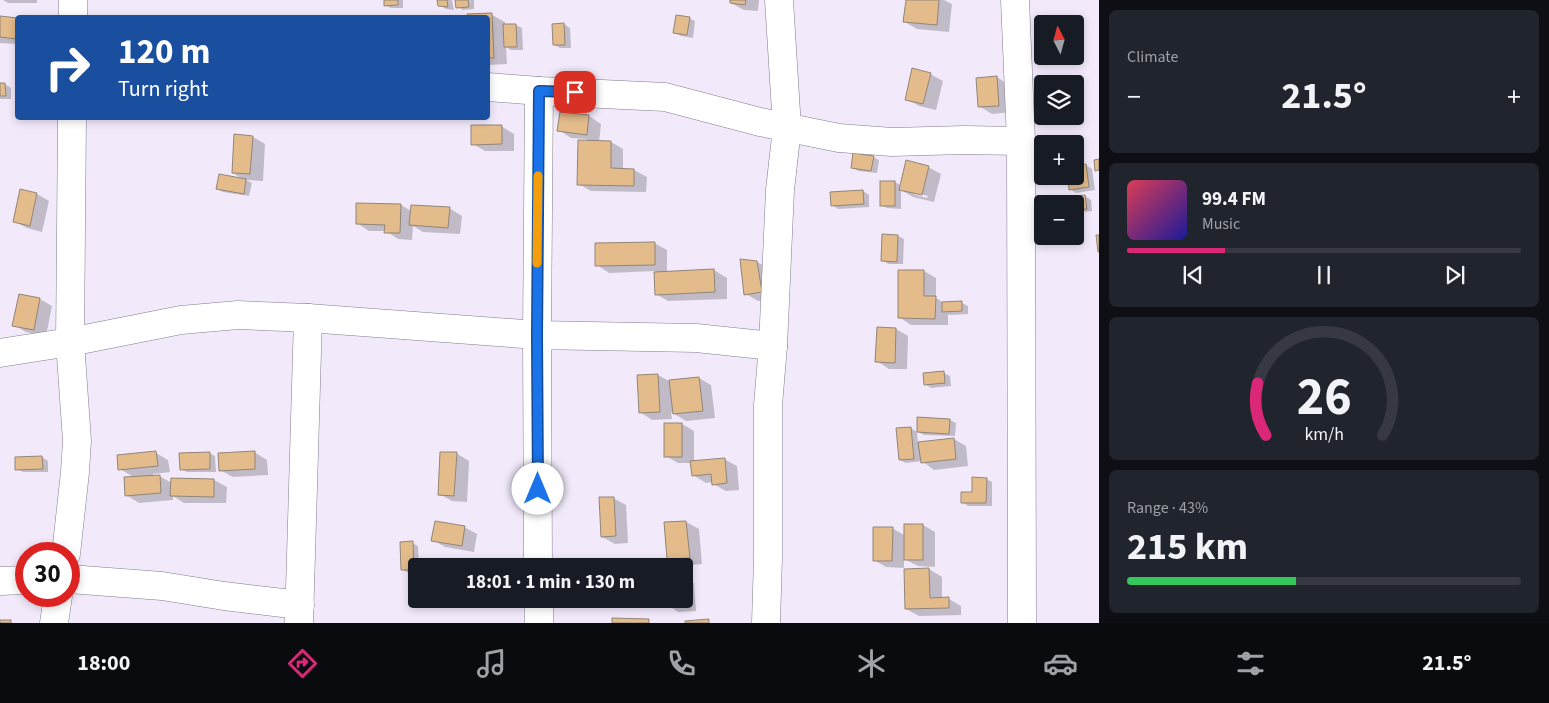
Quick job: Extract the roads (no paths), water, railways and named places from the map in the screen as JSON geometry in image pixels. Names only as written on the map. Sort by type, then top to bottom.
[{"type":"street","points":[[73,0],[73,15]]},
{"type":"street","points":[[766,623],[768,405],[774,346],[780,190],[787,128],[779,0]]},
{"type":"street","points":[[1015,0],[1020,141],[1022,623]]},
{"type":"street","points":[[490,87],[665,97],[787,128],[840,138],[892,142],[1020,141]]},
{"type":"street","points":[[538,558],[539,91]]},
{"type":"street","points":[[67,542],[76,472],[77,440],[70,342],[72,120]]},
{"type":"street","points":[[0,353],[70,342],[190,319],[238,315],[308,318],[537,336],[696,338],[774,346]]},
{"type":"street","points":[[80,580],[162,586],[224,596],[300,614],[308,318]]},
{"type":"street","points":[[0,581],[15,580]]},
{"type":"street","points":[[54,623],[56,607]]},
{"type":"street","points":[[539,608],[539,623]]}]
